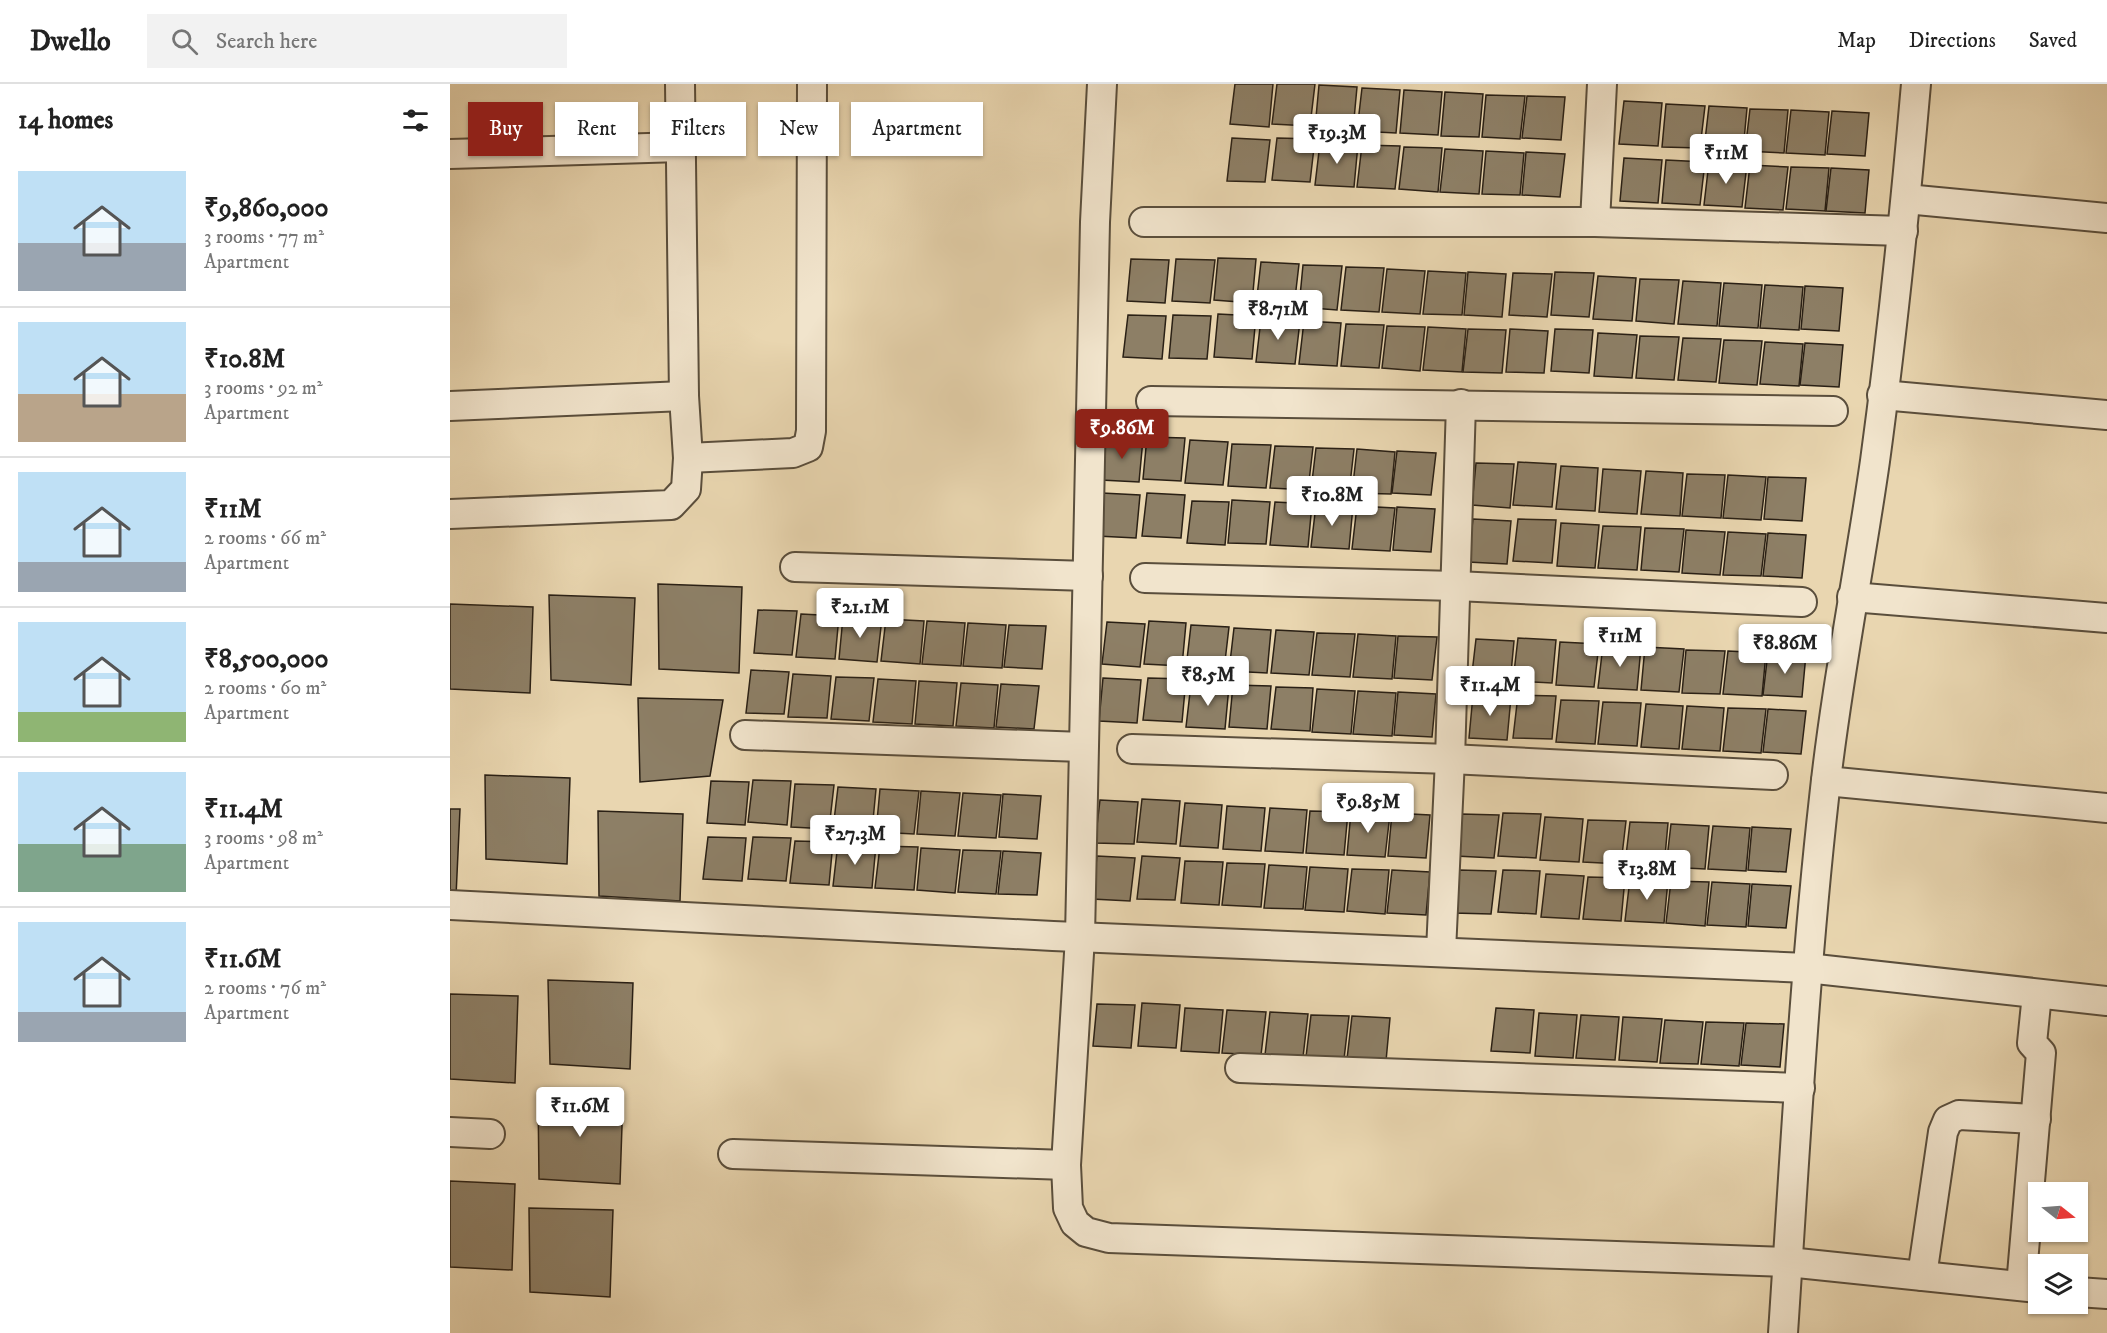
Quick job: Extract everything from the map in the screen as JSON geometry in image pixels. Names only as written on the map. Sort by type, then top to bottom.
[{"type":"street","points":[[680,84],[680,102]]},
{"type":"street","points":[[688,458],[793,453],[808,447],[811,431],[812,84]]},
{"type":"street","points":[[1102,84],[1095,222],[1080,937],[1066,1165],[1068,1208],[1075,1223],[1086,1232],[1109,1238],[1788,1262],[2028,1287]]},
{"type":"street","points":[[1595,222],[1602,84]]},
{"type":"street","points":[[1783,1333],[1807,968],[1826,781],[1874,462],[1903,231],[1916,84]]},
{"type":"street","points":[[450,154],[650,148]]},
{"type":"street","points":[[450,514],[671,505],[686,489],[688,458],[684,396],[681,156]]},
{"type":"street","points":[[1906,199],[2107,218]]},
{"type":"street","points":[[1144,222],[1595,222],[1903,231]]},
{"type":"street","points":[[1882,395],[2107,415]]},
{"type":"street","points":[[450,406],[684,396]]},
{"type":"street","points":[[1151,401],[1833,411]]},
{"type":"street","points":[[1442,951],[1461,404]]},
{"type":"street","points":[[795,567],[1088,576]]},
{"type":"street","points":[[1145,578],[1456,586],[1802,602]]},
{"type":"street","points":[[1852,597],[2107,618]]},
{"type":"street","points":[[746,735],[1083,747]]},
{"type":"street","points":[[1132,748],[1450,759],[1773,775]]},
{"type":"street","points":[[1826,781],[2107,808]]},
{"type":"street","points":[[450,905],[1080,937],[1807,968],[2107,1001]]},
{"type":"street","points":[[2031,1254],[2041,1053],[2032,1043],[2048,995]]},
{"type":"street","points":[[1240,1068],[1800,1088]]},
{"type":"street","points":[[1922,1276],[1943,1132],[1948,1120],[1959,1115],[2036,1119]]},
{"type":"street","points":[[450,1132],[490,1134]]},
{"type":"street","points":[[733,1154],[1066,1165]]},
{"type":"street","points":[[2088,1293],[2107,1294]]},
{"type":"building","points":[[1235,84],[1273,84],[1269,127],[1230,124]]},
{"type":"building","points":[[1277,84],[1315,84],[1310,126],[1272,124]]},
{"type":"building","points":[[1319,85],[1357,87],[1353,130],[1315,128]]},
{"type":"building","points":[[1362,88],[1400,90],[1396,133],[1357,131]]},
{"type":"building","points":[[1404,90],[1442,92],[1438,135],[1400,133]]},
{"type":"building","points":[[1445,92],[1483,94],[1479,137],[1441,136]]},
{"type":"building","points":[[1486,95],[1525,96],[1520,139],[1482,137]]},
{"type":"building","points":[[1527,96],[1565,97],[1561,140],[1522,138]]},
{"type":"building","points":[[1624,101],[1662,103],[1658,146],[1619,144]]},
{"type":"building","points":[[1666,104],[1705,106],[1700,148],[1662,147]]},
{"type":"building","points":[[1709,106],[1747,108],[1743,151],[1704,149]]},
{"type":"building","points":[[1750,109],[1788,110],[1784,153],[1745,151]]},
{"type":"building","points":[[1791,110],[1829,112],[1825,155],[1786,153]]},
{"type":"building","points":[[1832,111],[1869,113],[1865,156],[1827,154]]},
{"type":"building","points":[[1232,138],[1270,140],[1265,182],[1227,181]]},
{"type":"building","points":[[1277,138],[1315,139],[1310,182],[1272,180]]},
{"type":"building","points":[[1320,143],[1358,144],[1354,187],[1315,185]]},
{"type":"building","points":[[1362,145],[1400,146],[1395,189],[1357,187]]},
{"type":"building","points":[[1404,147],[1442,148],[1438,192],[1399,189]]},
{"type":"building","points":[[1445,149],[1483,151],[1479,194],[1440,192]]},
{"type":"building","points":[[1486,151],[1524,153],[1520,195],[1482,194]]},
{"type":"building","points":[[1526,152],[1565,154],[1560,197],[1522,195]]},
{"type":"building","points":[[1624,158],[1662,160],[1658,203],[1620,201]]},
{"type":"building","points":[[1666,160],[1705,162],[1700,205],[1662,203]]},
{"type":"building","points":[[1709,162],[1747,164],[1742,207],[1704,205]]},
{"type":"building","points":[[1750,165],[1788,167],[1783,210],[1745,208]]},
{"type":"building","points":[[1791,167],[1829,168],[1825,211],[1786,209]]},
{"type":"building","points":[[1831,168],[1869,170],[1865,213],[1826,211]]},
{"type":"building","points":[[1218,258],[1256,259],[1252,303],[1214,300]]},
{"type":"building","points":[[1131,259],[1169,260],[1165,303],[1127,301]]},
{"type":"building","points":[[1176,259],[1215,260],[1210,303],[1172,301]]},
{"type":"building","points":[[1261,262],[1299,264],[1294,307],[1256,305]]},
{"type":"building","points":[[1303,265],[1342,266],[1337,310],[1299,307]]},
{"type":"building","points":[[1346,267],[1384,268],[1379,312],[1341,310]]},
{"type":"building","points":[[1387,269],[1425,271],[1420,314],[1382,312]]},
{"type":"building","points":[[1428,271],[1466,273],[1462,315],[1423,314]]},
{"type":"building","points":[[1468,272],[1506,274],[1502,317],[1464,315]]},
{"type":"building","points":[[1555,272],[1594,273],[1589,317],[1551,315]]},
{"type":"building","points":[[1513,273],[1552,274],[1547,317],[1509,315]]},
{"type":"building","points":[[1598,276],[1636,278],[1632,321],[1593,319]]},
{"type":"building","points":[[1640,279],[1679,280],[1674,324],[1636,321]]},
{"type":"building","points":[[1683,281],[1721,283],[1717,326],[1678,324]]},
{"type":"building","points":[[1724,283],[1762,285],[1758,328],[1719,326]]},
{"type":"building","points":[[1765,285],[1803,287],[1799,330],[1760,328]]},
{"type":"building","points":[[1805,286],[1843,288],[1839,331],[1801,329]]},
{"type":"building","points":[[1218,314],[1256,316],[1252,359],[1214,357]]},
{"type":"building","points":[[1128,315],[1166,316],[1162,359],[1123,357]]},
{"type":"building","points":[[1173,315],[1211,316],[1207,359],[1169,358]]},
{"type":"building","points":[[1261,319],[1300,321],[1295,364],[1256,362]]},
{"type":"building","points":[[1304,321],[1341,323],[1337,366],[1299,364]]},
{"type":"building","points":[[1346,324],[1384,325],[1379,368],[1341,366]]},
{"type":"building","points":[[1387,326],[1425,327],[1420,371],[1382,368]]},
{"type":"building","points":[[1428,327],[1466,329],[1462,372],[1423,370]]},
{"type":"building","points":[[1468,329],[1506,330],[1502,373],[1463,372]]},
{"type":"building","points":[[1510,329],[1548,331],[1544,373],[1506,372]]},
{"type":"building","points":[[1555,329],[1593,330],[1589,373],[1551,371]]},
{"type":"building","points":[[1598,333],[1637,335],[1632,378],[1594,376]]},
{"type":"building","points":[[1640,336],[1679,337],[1674,380],[1636,378]]},
{"type":"building","points":[[1683,338],[1721,339],[1716,382],[1678,380]]},
{"type":"building","points":[[1724,340],[1762,341],[1757,385],[1719,383]]},
{"type":"building","points":[[1765,342],[1803,344],[1799,386],[1760,384]]},
{"type":"building","points":[[1805,343],[1843,345],[1839,387],[1800,385]]},
{"type":"building","points":[[1106,437],[1143,439],[1139,482],[1101,480]]},
{"type":"building","points":[[1147,437],[1185,438],[1181,481],[1143,479]]},
{"type":"building","points":[[1190,440],[1228,442],[1223,485],[1185,483]]},
{"type":"building","points":[[1232,444],[1271,445],[1266,488],[1228,486]]},
{"type":"building","points":[[1275,446],[1313,447],[1308,490],[1270,488]]},
{"type":"building","points":[[1316,448],[1354,449],[1349,493],[1311,490]]},
{"type":"building","points":[[1357,449],[1395,452],[1391,494],[1352,493]]},
{"type":"building","points":[[1397,451],[1436,453],[1431,495],[1392,493]]},
{"type":"building","points":[[1518,462],[1556,464],[1552,507],[1513,505]]},
{"type":"building","points":[[1476,463],[1514,464],[1510,508],[1472,505]]},
{"type":"building","points":[[1561,466],[1598,468],[1595,511],[1556,509]]},
{"type":"building","points":[[1603,469],[1641,471],[1637,514],[1599,512]]},
{"type":"building","points":[[1646,471],[1683,473],[1680,516],[1641,514]]},
{"type":"building","points":[[1687,474],[1725,475],[1721,518],[1682,516]]},
{"type":"building","points":[[1728,475],[1766,477],[1761,520],[1723,518]]},
{"type":"building","points":[[1768,477],[1806,478],[1802,521],[1764,519]]},
{"type":"building","points":[[1102,493],[1140,495],[1136,538],[1097,536]]},
{"type":"building","points":[[1147,493],[1185,495],[1181,538],[1142,536]]},
{"type":"building","points":[[1232,500],[1270,502],[1266,544],[1228,543]]},
{"type":"building","points":[[1192,501],[1229,502],[1225,545],[1187,543]]},
{"type":"building","points":[[1275,502],[1312,504],[1308,547],[1270,545]]},
{"type":"building","points":[[1316,505],[1353,506],[1349,549],[1311,547]]},
{"type":"building","points":[[1357,506],[1395,508],[1390,551],[1352,549]]},
{"type":"building","points":[[1397,507],[1435,509],[1431,552],[1393,550]]},
{"type":"building","points":[[1473,519],[1511,521],[1507,564],[1468,562]]},
{"type":"building","points":[[1518,519],[1556,520],[1552,563],[1513,561]]},
{"type":"building","points":[[1561,523],[1599,525],[1595,568],[1557,566]]},
{"type":"building","points":[[1603,526],[1641,527],[1637,570],[1598,568]]},
{"type":"building","points":[[1645,528],[1684,529],[1679,572],[1641,570]]},
{"type":"building","points":[[1686,530],[1725,532],[1720,575],[1682,573]]},
{"type":"building","points":[[1728,532],[1766,534],[1761,576],[1723,575]]},
{"type":"building","points":[[1768,533],[1806,535],[1802,578],[1763,576]]},
{"type":"building","points":[[658,584],[742,587],[739,673],[659,669]]},
{"type":"building","points":[[549,595],[635,598],[631,685],[551,680]]},
{"type":"building","points":[[450,604],[533,607],[530,693],[450,689]]},
{"type":"building","points":[[758,610],[797,611],[792,655],[754,653]]},
{"type":"building","points":[[801,614],[839,616],[835,659],[796,657]]},
{"type":"building","points":[[843,617],[882,618],[877,662],[839,659]]},
{"type":"building","points":[[886,619],[924,621],[920,664],[881,661]]},
{"type":"building","points":[[927,621],[965,623],[961,666],[922,664]]},
{"type":"building","points":[[1149,621],[1186,623],[1182,666],[1144,664]]},
{"type":"building","points":[[1107,622],[1145,624],[1140,667],[1102,664]]},
{"type":"building","points":[[968,623],[1006,625],[1002,668],[963,666]]},
{"type":"building","points":[[1009,625],[1046,626],[1042,669],[1004,667]]},
{"type":"building","points":[[1191,625],[1229,627],[1224,670],[1186,668]]},
{"type":"building","points":[[1234,628],[1271,630],[1267,673],[1229,671]]},
{"type":"building","points":[[1276,630],[1314,632],[1309,675],[1271,673]]},
{"type":"building","points":[[1317,633],[1355,634],[1350,677],[1312,675]]},
{"type":"building","points":[[1358,634],[1396,636],[1392,679],[1353,677]]},
{"type":"building","points":[[1398,636],[1437,637],[1432,680],[1394,678]]},
{"type":"building","points":[[1518,638],[1556,640],[1552,683],[1513,681]]},
{"type":"building","points":[[1476,639],[1514,641],[1510,684],[1471,682]]},
{"type":"building","points":[[1560,642],[1599,644],[1594,687],[1556,685]]},
{"type":"building","points":[[1603,645],[1641,647],[1637,690],[1598,688]]},
{"type":"building","points":[[1645,647],[1684,649],[1679,692],[1641,690]]},
{"type":"building","points":[[1686,650],[1725,651],[1720,694],[1682,693]]},
{"type":"building","points":[[1728,651],[1766,653],[1762,696],[1723,694]]},
{"type":"building","points":[[1768,652],[1806,654],[1802,697],[1763,695]]},
{"type":"building","points":[[751,670],[789,672],[784,714],[746,713]]},
{"type":"building","points":[[793,674],[831,676],[827,718],[788,717]]},
{"type":"building","points":[[836,677],[874,678],[869,721],[831,719]]},
{"type":"building","points":[[1103,678],[1141,680],[1137,723],[1099,721]]},
{"type":"building","points":[[1148,678],[1186,679],[1182,722],[1143,720]]},
{"type":"building","points":[[878,679],[916,681],[912,724],[873,722]]},
{"type":"building","points":[[919,681],[957,683],[953,726],[915,724]]},
{"type":"building","points":[[961,683],[998,685],[994,728],[956,726]]},
{"type":"building","points":[[1001,684],[1039,686],[1034,729],[996,727]]},
{"type":"building","points":[[1191,684],[1229,686],[1225,729],[1186,727]]},
{"type":"building","points":[[1233,685],[1271,686],[1267,729],[1229,727]]},
{"type":"building","points":[[1276,687],[1313,688],[1310,731],[1271,729]]},
{"type":"building","points":[[1317,689],[1355,691],[1351,734],[1312,732]]},
{"type":"building","points":[[1358,691],[1396,693],[1392,736],[1353,734]]},
{"type":"building","points":[[1398,692],[1436,694],[1432,737],[1394,735]]},
{"type":"building","points":[[1473,695],[1511,697],[1507,740],[1469,738]]},
{"type":"building","points":[[1518,695],[1556,696],[1552,739],[1513,738]]},
{"type":"building","points":[[638,698],[723,700],[710,776],[640,782]]},
{"type":"building","points":[[1561,700],[1599,701],[1595,744],[1556,742]]},
{"type":"building","points":[[1603,702],[1641,703],[1637,746],[1598,744]]},
{"type":"building","points":[[1646,704],[1683,706],[1679,749],[1641,747]]},
{"type":"building","points":[[1687,706],[1724,708],[1720,751],[1682,749]]},
{"type":"building","points":[[1728,708],[1766,709],[1761,753],[1723,751]]},
{"type":"building","points":[[1768,709],[1806,711],[1801,754],[1763,752]]},
{"type":"building","points":[[485,775],[570,778],[567,864],[486,859]]},
{"type":"building","points":[[753,780],[791,781],[787,825],[748,822]]},
{"type":"building","points":[[711,781],[749,782],[745,825],[707,823]]},
{"type":"building","points":[[795,784],[834,785],[829,829],[791,827]]},
{"type":"building","points":[[838,787],[876,789],[872,831],[833,829]]},
{"type":"building","points":[[880,789],[919,791],[914,834],[876,832]]},
{"type":"building","points":[[921,791],[960,793],[955,836],[917,834]]},
{"type":"building","points":[[963,793],[1001,795],[996,838],[958,836]]},
{"type":"building","points":[[1003,794],[1041,796],[1037,839],[999,837]]},
{"type":"building","points":[[1142,799],[1180,801],[1176,844],[1137,842]]},
{"type":"building","points":[[1100,800],[1138,802],[1134,844],[1095,843]]},
{"type":"building","points":[[1185,803],[1222,805],[1218,848],[1180,846]]},
{"type":"building","points":[[1227,806],[1265,808],[1261,851],[1223,849]]},
{"type":"building","points":[[1270,808],[1307,810],[1303,853],[1265,851]]},
{"type":"building","points":[[450,809],[460,809],[456,896],[450,895]]},
{"type":"building","points":[[598,811],[683,814],[680,901],[599,896]]},
{"type":"building","points":[[1310,811],[1348,812],[1344,855],[1306,853]]},
{"type":"building","points":[[1351,812],[1390,814],[1385,857],[1347,855]]},
{"type":"building","points":[[1392,813],[1430,815],[1426,858],[1388,856]]},
{"type":"building","points":[[1503,813],[1541,814],[1536,858],[1498,856]]},
{"type":"building","points":[[1461,814],[1499,815],[1494,858],[1456,856]]},
{"type":"building","points":[[1545,817],[1583,819],[1579,862],[1540,860]]},
{"type":"building","points":[[1588,820],[1626,821],[1621,864],[1583,862]]},
{"type":"building","points":[[1630,822],[1668,823],[1664,867],[1625,864]]},
{"type":"building","points":[[1671,824],[1709,826],[1705,869],[1666,867]]},
{"type":"building","points":[[1713,826],[1750,828],[1746,871],[1708,869]]},
{"type":"building","points":[[1752,827],[1791,829],[1786,872],[1748,870]]},
{"type":"building","points":[[708,837],[746,838],[742,881],[703,879]]},
{"type":"building","points":[[753,837],[791,838],[786,881],[748,879]]},
{"type":"building","points":[[795,841],[833,842],[829,885],[790,883]]},
{"type":"building","points":[[838,843],[876,845],[872,888],[833,886]]},
{"type":"building","points":[[880,846],[918,847],[914,890],[875,888]]},
{"type":"building","points":[[921,848],[960,850],[955,893],[917,890]]},
{"type":"building","points":[[963,850],[1001,851],[996,894],[958,892]]},
{"type":"building","points":[[1003,851],[1041,853],[1037,895],[998,894]]},
{"type":"building","points":[[1097,856],[1135,858],[1130,901],[1092,899]]},
{"type":"building","points":[[1142,856],[1180,858],[1175,900],[1137,899]]},
{"type":"building","points":[[1185,861],[1223,862],[1219,905],[1181,903]]},
{"type":"building","points":[[1227,863],[1265,864],[1261,907],[1222,905]]},
{"type":"building","points":[[1269,865],[1307,867],[1303,909],[1264,908]]},
{"type":"building","points":[[1310,867],[1348,869],[1344,912],[1305,910]]},
{"type":"building","points":[[1352,869],[1389,870],[1385,914],[1347,911]]},
{"type":"building","points":[[1392,870],[1430,872],[1426,915],[1387,913]]},
{"type":"building","points":[[1458,870],[1496,871],[1491,914],[1453,913]]},
{"type":"building","points":[[1503,870],[1540,871],[1536,914],[1498,912]]},
{"type":"building","points":[[1546,874],[1584,876],[1579,919],[1541,917]]},
{"type":"building","points":[[1588,877],[1625,878],[1621,921],[1583,919]]},
{"type":"building","points":[[1630,879],[1668,880],[1664,923],[1625,921]]},
{"type":"building","points":[[1671,881],[1709,882],[1705,926],[1666,923]]},
{"type":"building","points":[[1712,882],[1750,884],[1746,927],[1707,925]]},
{"type":"building","points":[[1752,884],[1791,886],[1786,928],[1748,926]]},
{"type":"building","points":[[548,980],[633,983],[630,1069],[550,1064]]},
{"type":"building","points":[[450,994],[518,996],[515,1083],[450,1079]]},
{"type":"building","points":[[1142,1003],[1180,1005],[1176,1048],[1138,1046]]},
{"type":"building","points":[[1097,1004],[1135,1005],[1131,1048],[1093,1046]]},
{"type":"building","points":[[1185,1008],[1223,1010],[1219,1053],[1181,1051]]},
{"type":"building","points":[[1496,1008],[1534,1010],[1530,1053],[1491,1051]]},
{"type":"building","points":[[1227,1010],[1266,1012],[1261,1055],[1222,1053]]},
{"type":"building","points":[[1270,1012],[1308,1014],[1303,1057],[1265,1055]]},
{"type":"building","points":[[1539,1013],[1577,1015],[1573,1058],[1535,1056]]},
{"type":"building","points":[[1311,1015],[1349,1016],[1344,1059],[1306,1057]]},
{"type":"building","points":[[1581,1015],[1619,1017],[1615,1060],[1576,1058]]},
{"type":"building","points":[[1352,1016],[1390,1018],[1386,1061],[1347,1059]]},
{"type":"building","points":[[1623,1017],[1662,1019],[1657,1062],[1619,1060]]},
{"type":"building","points":[[1665,1020],[1703,1022],[1698,1064],[1660,1063]]},
{"type":"building","points":[[1706,1022],[1744,1023],[1739,1066],[1701,1064]]},
{"type":"building","points":[[1746,1023],[1784,1024],[1780,1067],[1741,1065]]},
{"type":"building","points":[[538,1094],[623,1097],[620,1184],[539,1179]]},
{"type":"building","points":[[450,1181],[515,1184],[512,1270],[450,1267]]},
{"type":"building","points":[[529,1208],[613,1210],[610,1297],[530,1292]]}]
